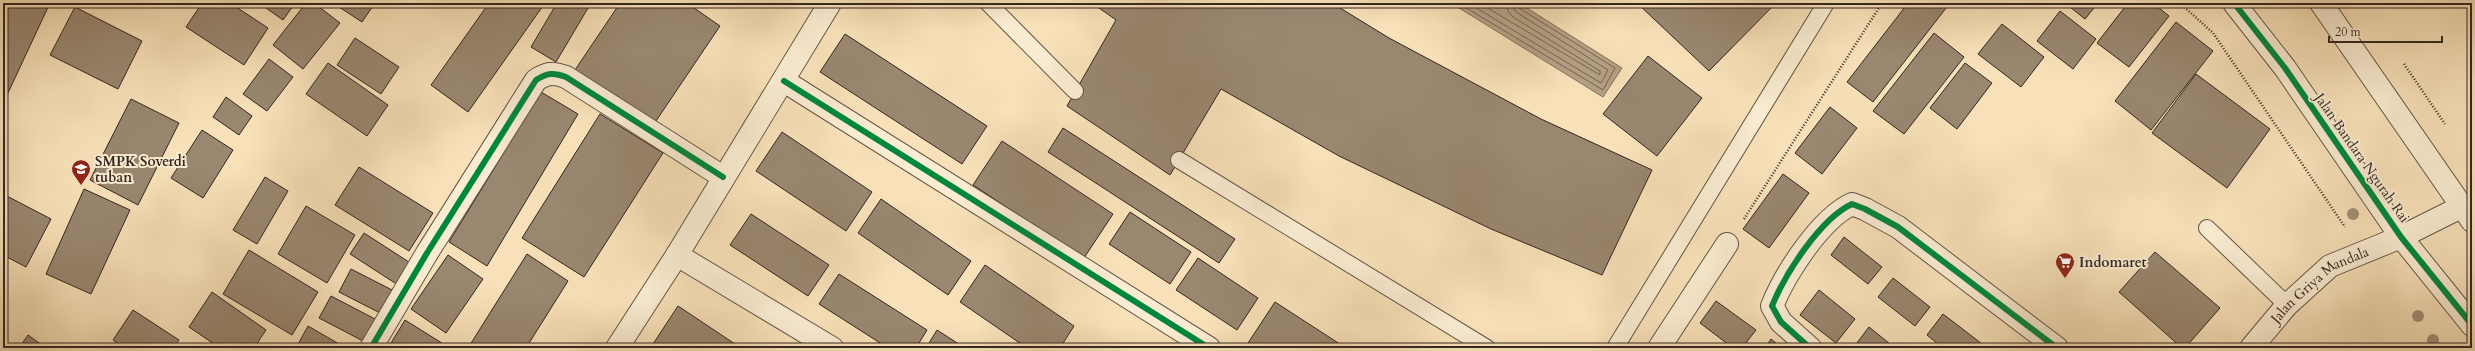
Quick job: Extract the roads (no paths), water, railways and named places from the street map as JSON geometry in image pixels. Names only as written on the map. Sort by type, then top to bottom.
[{"type":"street","points":[[617,348],[677,255],[830,3]]},
{"type":"street","name":"Jalan Bandara Ngurah Rai","points":[[2234,3],[2285,68],[2402,237],[2472,325]]},
{"type":"street","points":[[2321,3],[2467,214]]},
{"type":"street","points":[[371,348],[428,253],[532,87],[545,74],[557,73],[566,77],[723,177]]},
{"type":"street","points":[[784,81],[1209,348]]},
{"type":"street","points":[[1810,348],[1781,322],[1772,306],[1780,287],[1811,243],[1839,210],[1852,204],[1865,208],[1898,226],[2057,348]]},
{"type":"street","name":"Jalan Griya Mandala","points":[[2251,348],[2288,305],[2330,266],[2402,237],[2467,214]]},
{"type":"street","points":[[1659,348],[1728,244]]},
{"type":"street","points":[[677,255],[832,348]]},
{"type":"lane","points":[[988,3],[1075,91]]},
{"type":"lane","points":[[1615,348],[1826,3]]},
{"type":"lane","points":[[1179,160],[1487,348]]},
{"type":"lane","points":[[2207,228],[2288,305]]},
{"type":"water","points":[[1451,3],[1519,3],[1622,68],[1603,97]]},
{"type":"place","name":"SMPK Soverdi tuban","points":[[81,186]]},
{"type":"place","name":"Indomaret","points":[[2065,279]]}]
